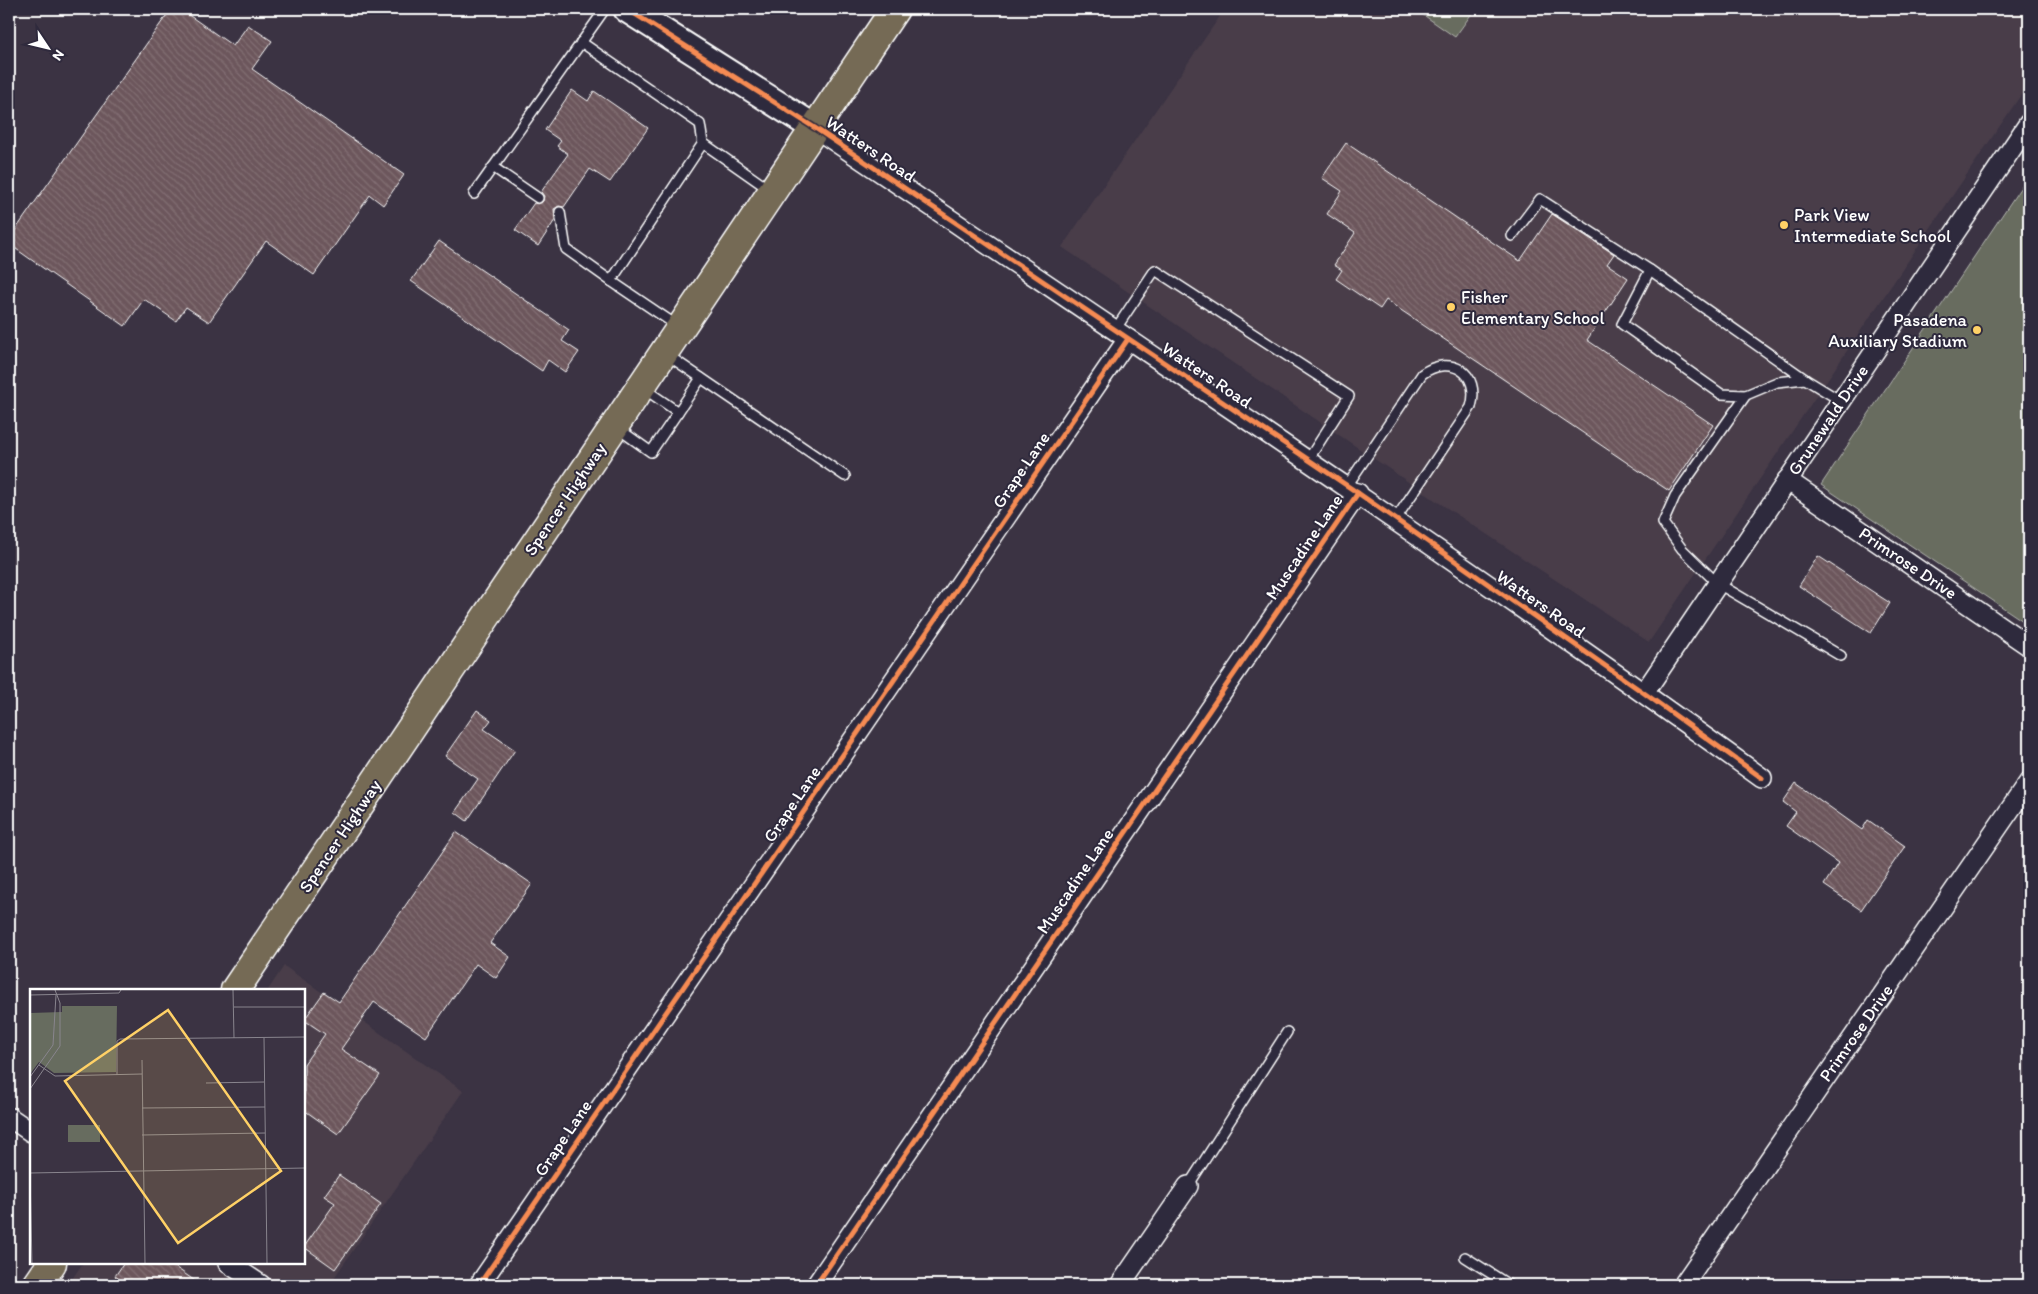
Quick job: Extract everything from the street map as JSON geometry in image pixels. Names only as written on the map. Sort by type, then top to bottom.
[{"type":"main road","name":"Spencer Highway","points":[[236,989],[895,9]]},
{"type":"main road","points":[[36,1285],[51,1264]]},
{"type":"street","name":"Watters Road","points":[[627,9],[815,128],[1308,460],[1644,692],[1762,778]]},
{"type":"street","name":"Grunewald Drive","points":[[1644,692],[2029,123]]},
{"type":"street","name":"Grape Lane","points":[[479,1285],[1122,335]]},
{"type":"street","name":"Primrose Drive","points":[[1787,480],[2029,646]]},
{"type":"street","name":"Muscadine Lane","points":[[816,1285],[1352,490]]},
{"type":"street","name":"Primrose Drive","points":[[1683,1285],[2029,782]]},
{"type":"street","points":[[9,1116],[30,1131]]},
{"type":"street","points":[[1120,1285],[1188,1186]]},
{"type":"street","points":[[230,1264],[261,1285]]},
{"type":"lane","points":[[474,194],[605,9]]},
{"type":"lane","points":[[582,42],[700,124],[703,143],[611,281]]},
{"type":"lane","points":[[703,143],[772,192]]},
{"type":"lane","points":[[493,167],[538,198]]},
{"type":"lane","points":[[1512,236],[1540,199],[1650,270],[1805,379],[1841,401]]},
{"type":"lane","points":[[560,212],[566,249],[681,328]]},
{"type":"lane","points":[[1122,335],[1154,270],[1349,396],[1308,460]]},
{"type":"lane","points":[[1650,270],[1622,324],[1721,394],[1746,395],[1777,382],[1805,379]]},
{"type":"lane","points":[[664,352],[845,476]]},
{"type":"lane","points":[[1352,490],[1422,374],[1438,365],[1448,365],[1464,372],[1473,388],[1471,407],[1395,520]]},
{"type":"lane","points":[[614,426],[651,452],[701,378]]},
{"type":"lane","points":[[641,387],[678,412]]},
{"type":"lane","points":[[1746,395],[1675,496],[1663,523],[1682,549],[1717,583],[1841,656]]},
{"type":"lane","points":[[1188,1186],[1287,1032]]},
{"type":"lane","points":[[1465,1257],[1510,1285]]},
{"type":"shaded area","name":"Fisher Elementary School","points":[[1225,9],[2029,9],[2029,83],[1649,642],[1432,498],[1062,247]]},
{"type":"shaded area","points":[[284,966],[463,1091],[329,1285],[68,1285],[82,1264],[305,1264],[305,989],[269,989]]},
{"type":"green space","points":[[1415,9],[1475,9],[1455,37]]},
{"type":"green space","name":"Pasadena Auxiliary Stadium","points":[[2029,175],[2029,625],[1821,485]]},
{"type":"building","points":[[171,9],[180,9],[233,46],[248,25],[272,41],[252,69],[404,175],[383,205],[370,195],[314,275],[266,241],[209,322],[186,307],[176,321],[144,299],[125,326],[9,244],[9,239]]},
{"type":"building","points":[[572,90],[588,101],[594,91],[648,128],[610,182],[590,169],[564,207],[559,206],[554,209],[555,220],[538,246],[515,230],[534,203],[538,204],[543,201],[544,196],[541,192],[568,154],[557,146],[561,141],[545,130]]},
{"type":"building","points":[[1346,143],[1520,261],[1552,214],[1614,254],[1607,264],[1628,278],[1587,340],[1713,425],[1669,491],[1386,300],[1380,309],[1336,279],[1342,270],[1334,265],[1355,233],[1327,214],[1342,191],[1322,178]]},
{"type":"building","points":[[439,241],[569,330],[562,341],[579,352],[565,372],[548,360],[542,371],[411,281]]},
{"type":"building","points":[[1818,556],[1890,603],[1871,633],[1799,586]]},
{"type":"building","points":[[477,710],[491,720],[484,729],[515,750],[467,821],[455,812],[478,779],[445,756]]},
{"type":"building","points":[[1796,783],[1862,830],[1868,820],[1905,846],[1861,910],[1824,885],[1838,863],[1786,826],[1796,812],[1783,802]]},
{"type":"building","points":[[456,832],[532,884],[490,943],[510,957],[496,978],[476,964],[426,1037],[374,1002],[341,1049],[380,1075],[338,1134],[305,1111],[305,1063],[325,1034],[305,1021],[305,1019],[324,992],[339,1002]]},
{"type":"building","points":[[339,1175],[381,1204],[335,1269],[305,1248],[335,1203],[324,1196]]},
{"type":"building","points":[[123,1264],[170,1264],[201,1285],[128,1285],[115,1276]]},
{"type":"cycle path","points":[[627,9],[815,128],[1358,493],[1762,778]]},
{"type":"cycle path","points":[[479,1285],[1128,339]]},
{"type":"cycle path","points":[[816,1285],[1358,493]]},
{"type":"place","name":"Park View Intermediate School","points":[[1784,225]]},
{"type":"place","name":"Fisher Elementary School","points":[[1451,307]]},
{"type":"place","name":"Pasadena Auxiliary Stadium","points":[[1977,330]]}]
